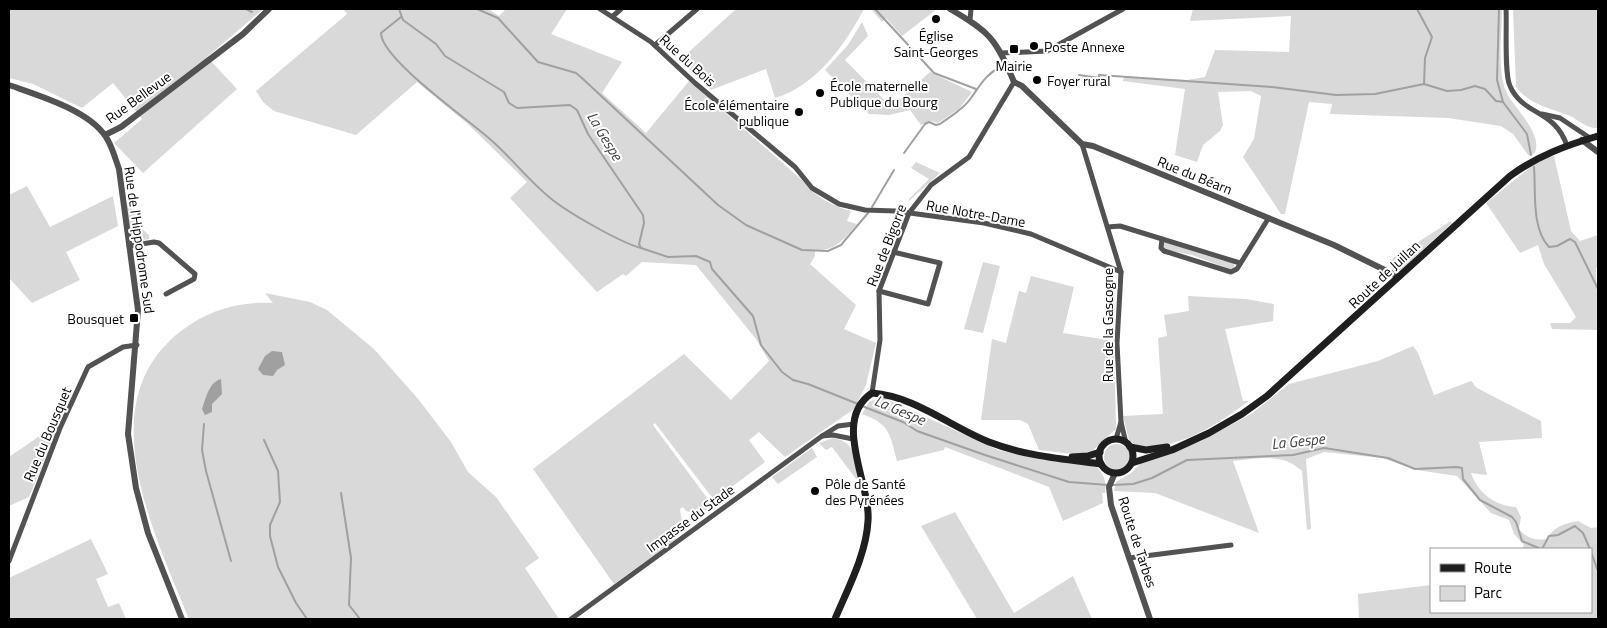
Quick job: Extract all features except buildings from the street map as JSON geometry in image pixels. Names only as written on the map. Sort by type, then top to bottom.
[{"type":"main road","name":"Route de Juillan","points":[[1132,463],[1191,442],[1242,414],[1267,396],[1510,176],[1526,164],[1567,146],[1598,136]]},
{"type":"main road","points":[[835,619],[861,554],[868,520],[853,439],[854,424],[858,412],[872,393],[899,398],[988,441],[1011,449],[1102,464]]},
{"type":"main road","points":[[1116,439],[1128,444],[1132,463],[1125,471],[1115,473],[1106,469],[1102,464],[1100,452],[1105,443],[1116,439]]},
{"type":"main road","name":"Route de Juillan","points":[[1128,444],[1153,449],[1191,442]]},
{"type":"main road","points":[[1057,458],[1088,456],[1100,452]]},
{"type":"street","name":"Rue Bellevue","points":[[9,85],[72,109],[105,135],[121,127],[243,34],[269,9]]},
{"type":"street","name":"Rue du Bois","points":[[600,9],[655,45],[695,83],[795,167],[812,188],[839,204],[856,208],[909,213]]},
{"type":"street","points":[[613,16],[621,9]]},
{"type":"street","points":[[655,45],[697,9]]},
{"type":"street","points":[[950,9],[978,25],[992,38],[1002,53],[1014,82]]},
{"type":"street","points":[[970,20],[971,9]]},
{"type":"street","points":[[1002,53],[1047,51],[1123,9]]},
{"type":"street","points":[[1506,9],[1508,84],[1515,96],[1557,125],[1567,146]]},
{"type":"street","name":"Rue de Bigorre","points":[[872,393],[880,340],[879,291],[909,213],[931,185],[969,156],[1014,82]]},
{"type":"street","name":"Rue du Béarn","points":[[1014,82],[1022,86],[1082,144],[1093,146],[1343,249],[1399,277]]},
{"type":"street","points":[[1541,114],[1560,118],[1586,139],[1598,152]]},
{"type":"street","name":"Rue de l'Hippodrome Sud","points":[[105,135],[119,169],[138,310],[137,345],[128,434],[136,488],[148,532],[181,616]]},
{"type":"street","name":"Rue de la Gascogne","points":[[1082,144],[1121,272],[1117,351],[1121,422],[1128,444]]},
{"type":"street","name":"Rue Notre-Dame","points":[[909,213],[984,223],[1031,234],[1121,272]]},
{"type":"street","points":[[1162,239],[1161,248],[1164,251],[1232,272],[1235,271],[1268,219]]},
{"type":"street","points":[[1108,227],[1120,226],[1240,263]]},
{"type":"street","points":[[129,246],[159,243],[195,274],[194,279],[166,294]]},
{"type":"street","points":[[879,291],[928,304],[940,263],[893,252]]},
{"type":"street","name":"Rue du Bousquet","points":[[9,561],[60,428],[88,368],[123,347],[137,345]]},
{"type":"street","name":"Rue de la Gascogne","points":[[1116,439],[1121,422]]},
{"type":"street","name":"Impasse du Stade","points":[[572,619],[822,436],[838,426],[854,424]]},
{"type":"street","points":[[822,436],[833,435],[853,439]]},
{"type":"street","name":"Route de Tarbes","points":[[1115,473],[1110,487],[1111,505],[1150,619]]},
{"type":"street","points":[[1129,558],[1231,545]]},
{"type":"green space","points":[[9,9],[263,9],[207,57],[237,89],[143,173],[114,143],[142,119],[113,83],[82,108],[33,84],[9,78]]},
{"type":"green space","points":[[343,9],[488,9],[499,16],[506,9],[567,9],[551,34],[622,62],[602,93],[646,133],[689,81],[818,196],[851,211],[847,221],[857,224],[839,243],[829,248],[815,250],[815,256],[810,264],[856,305],[844,329],[876,343],[866,385],[854,409],[785,457],[759,432],[749,440],[765,462],[714,500],[655,423],[653,425],[713,506],[699,514],[686,511],[683,507],[680,509],[682,522],[671,531],[676,539],[614,584],[533,469],[684,354],[731,400],[769,361],[756,339],[696,265],[642,262],[626,276],[623,274],[597,292],[510,198],[527,182],[469,125],[417,82],[356,135],[274,111],[263,102],[256,91],[347,14]]},
{"type":"green space","points":[[736,9],[864,9],[838,50],[816,74],[804,84],[775,98],[766,69],[711,90],[680,60]]},
{"type":"green space","points":[[871,9],[937,9],[902,36],[886,18],[882,22]]},
{"type":"green space","points":[[1193,9],[1502,9],[1501,62],[1503,82],[1510,98],[1526,120],[1535,137],[1535,153],[1529,156],[1513,134],[1501,126],[1448,118],[1330,114],[1332,104],[1309,102],[1285,214],[1281,214],[1243,157],[1254,139],[1261,96],[1251,91],[1218,92],[1223,125],[1220,131],[1203,145],[1197,162],[1175,155],[1185,89],[1123,81],[1124,77],[1187,80],[1205,77],[1215,50],[1289,52],[1291,16],[1190,21]]},
{"type":"green space","points":[[1513,9],[1598,9],[1598,128],[1587,126],[1570,116],[1534,102],[1516,87]]},
{"type":"green space","points":[[862,22],[868,36],[845,60],[891,107],[930,72],[972,92],[959,109],[938,123],[931,121],[921,125],[910,110],[889,115],[869,114],[825,70],[848,45]]},
{"type":"green space","points":[[1554,156],[1571,231],[1580,241],[1598,235],[1598,267],[1596,268],[1598,330],[1552,329],[1550,323],[1570,323],[1576,317],[1544,264],[1538,245],[1520,253],[1486,203],[1542,158]]},
{"type":"green space","points":[[916,162],[940,173],[909,201],[929,179],[911,168]]},
{"type":"green space","points":[[27,186],[50,227],[113,196],[118,226],[66,252],[80,280],[32,303],[9,278],[9,195]]},
{"type":"green space","points":[[128,203],[139,220],[135,221],[136,228],[141,228],[149,235],[149,239],[133,242],[131,240],[126,204]]},
{"type":"green space","points":[[1451,221],[1452,223],[1401,270],[1393,270],[1389,265],[1393,258]]},
{"type":"green space","points":[[1165,242],[1224,261],[1225,259],[1234,263],[1235,268],[1232,270],[1192,255],[1165,250],[1163,244]]},
{"type":"green space","points":[[983,262],[1000,266],[983,333],[964,329]]},
{"type":"green space","points":[[1031,276],[1074,287],[1063,333],[1114,341],[1116,429],[1090,453],[1080,455],[1039,450],[1028,424],[1020,420],[981,420],[992,339],[1006,343],[1019,291],[1026,293]]},
{"type":"green space","points":[[265,293],[310,302],[327,310],[374,349],[419,400],[451,442],[468,472],[496,497],[539,558],[525,568],[559,619],[189,619],[160,549],[147,510],[137,470],[134,431],[138,394],[153,360],[181,331],[202,317],[224,308],[236,305],[273,303]]},
{"type":"green space","points":[[1188,296],[1246,299],[1274,304],[1273,321],[1225,329],[1243,401],[1249,401],[1224,419],[1183,440],[1153,446],[1138,446],[1129,440],[1123,416],[1163,414],[1158,338],[1167,336],[1164,315],[1189,311]]},
{"type":"green space","points":[[1413,346],[1418,353],[1434,395],[1471,381],[1477,388],[1541,421],[1542,438],[1479,442],[1487,475],[1471,473],[1478,487],[1488,497],[1501,504],[1516,507],[1521,517],[1519,529],[1525,535],[1532,538],[1539,540],[1547,539],[1556,528],[1578,521],[1591,528],[1598,527],[1598,619],[1359,619],[1358,594],[1430,585],[1430,613],[1592,613],[1592,548],[1522,548],[1524,545],[1514,534],[1509,520],[1491,513],[1457,476],[1417,470],[1382,458],[1324,452],[1306,459],[1311,529],[1307,530],[1302,471],[1286,461],[1278,459],[1261,458],[1233,461],[1259,533],[1155,493],[1114,491],[1116,482],[1131,473],[1141,463],[1201,441],[1251,414],[1289,384],[1378,361]]},
{"type":"green space","points":[[882,397],[998,450],[1044,460],[1096,466],[1103,475],[1106,485],[1105,493],[1102,493],[1103,503],[1063,521],[1049,487],[945,447],[944,450],[897,461],[893,444],[884,426],[862,414],[869,402]]},
{"type":"green space","points":[[60,422],[29,497],[9,506],[9,457]]},
{"type":"green space","points":[[833,438],[846,443],[853,452],[859,477],[856,479],[832,447],[826,450],[819,443]]},
{"type":"green space","points":[[1117,444],[1126,448],[1130,457],[1126,466],[1117,470],[1108,466],[1104,457],[1108,448]]},
{"type":"green space","points":[[812,448],[817,457],[778,484],[772,477]]},
{"type":"green space","points":[[955,512],[1014,613],[1073,576],[1092,619],[977,619],[921,526]]},
{"type":"green space","points":[[91,539],[108,574],[96,579],[108,607],[119,603],[126,619],[9,619],[9,578]]},
{"type":"shaded area","points":[[272,351],[282,352],[285,365],[277,370],[273,376],[263,375],[258,369],[265,356]]},
{"type":"shaded area","points":[[221,379],[222,394],[212,404],[212,412],[205,415],[202,409],[208,391],[214,383]]},
{"type":"waterway","points":[[246,9],[252,12]]},
{"type":"waterway","name":"La Gespe","points":[[399,9],[403,20],[436,44],[445,56],[504,92],[509,103],[517,108],[570,105],[577,110],[588,134],[643,215],[644,223],[639,244],[641,248],[668,257],[696,256],[710,262],[712,269],[753,316],[761,345],[782,372],[793,380],[858,404]]},
{"type":"waterway","points":[[477,9],[498,18],[538,62],[576,73],[718,205],[746,225],[802,250],[828,251],[841,245],[868,213]]},
{"type":"waterway","points":[[875,9],[934,73],[976,89]]},
{"type":"waterway","points":[[1417,9],[1432,37],[1425,58],[1424,84]]},
{"type":"waterway","points":[[1499,9],[1497,80],[1503,102],[1527,134],[1531,155]]},
{"type":"waterway","points":[[401,17],[381,33],[385,44],[395,58],[410,73],[491,140],[537,187],[554,201],[596,228],[641,248]]},
{"type":"waterway","points":[[904,153],[925,124],[929,122],[936,125],[940,124],[965,106],[988,76],[1002,66]]},
{"type":"waterway","points":[[1079,75],[1099,78],[1099,75],[1272,87],[1336,95],[1375,94],[1424,84],[1447,91],[1475,86],[1485,89],[1496,101],[1503,102]]},
{"type":"waterway","points":[[1534,167],[1537,219],[1543,239],[1549,247],[1557,246],[1570,239],[1575,242],[1598,289]]},
{"type":"waterway","points":[[872,207],[894,170]]},
{"type":"waterway","name":"La Gespe","points":[[862,406],[903,422],[917,431],[1069,482],[1108,485]]},
{"type":"waterway","points":[[204,424],[202,450],[206,471],[231,561]]},
{"type":"waterway","points":[[264,440],[278,471],[280,502],[270,525],[270,536],[278,567],[296,603],[307,619]]},
{"type":"waterway","name":"La Gespe","points":[[1113,485],[1133,484],[1152,478],[1187,460],[1293,455],[1324,448],[1388,458],[1415,469],[1457,467],[1462,468],[1463,479],[1480,500],[1512,517],[1516,522],[1522,541],[1539,548]]},
{"type":"waterway","points":[[341,493],[351,558],[349,605],[360,619]]},
{"type":"waterway","name":"La Gespe","points":[[1543,548],[1549,536],[1558,535],[1575,526],[1583,533],[1590,548]]},
{"type":"waterway","name":"La Gespe","points":[[1592,555],[1598,571]]},
{"type":"place","name":"Église Saint-Georges","points":[[936,19]]},
{"type":"place","name":"Poste Annexe","points":[[1034,46]]},
{"type":"place","name":"Mairie","points":[[1014,49]]},
{"type":"place","name":"Foyer rural","points":[[1037,80]]},
{"type":"place","name":"École maternelle Publique du Bourg","points":[[820,93]]},
{"type":"place","name":"École élémentaire publique","points":[[799,112]]},
{"type":"place","name":"Bousquet","points":[[134,318]]},
{"type":"place","name":"Pôle de Santé des Pyrénées","points":[[815,491]]}]
